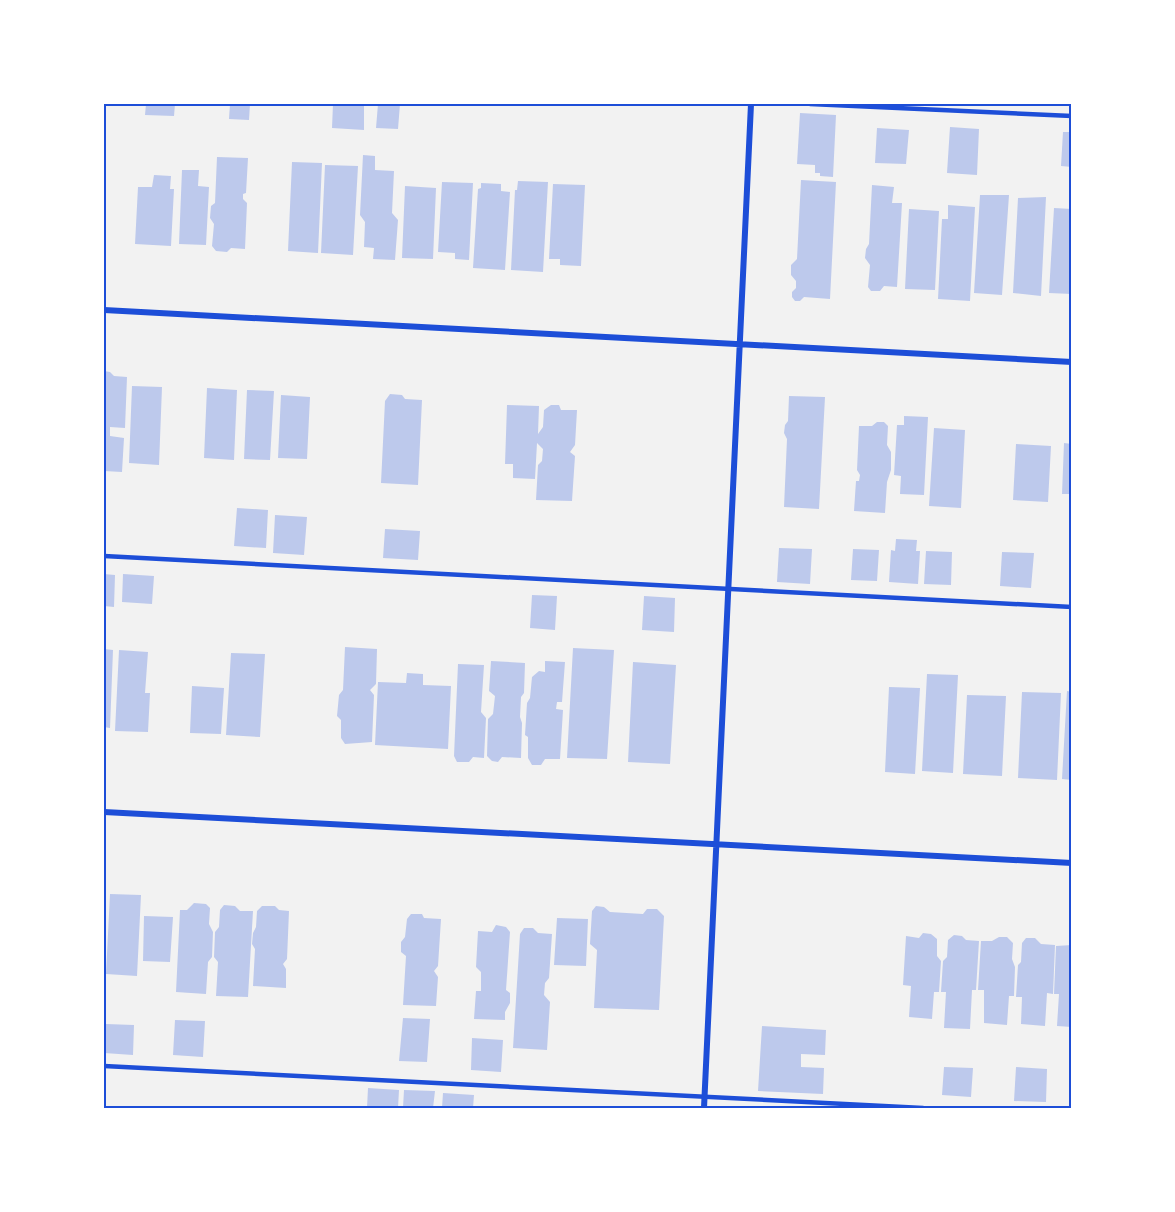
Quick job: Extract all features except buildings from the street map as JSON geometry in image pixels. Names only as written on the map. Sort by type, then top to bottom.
[{"type":"street","points":[[704,1108],[751,104]]},
{"type":"street","points":[[104,310],[1071,362]]},
{"type":"street","points":[[104,812],[1071,863]]},
{"type":"lane","points":[[810,104],[1071,116]]},
{"type":"lane","points":[[104,556],[1071,608]]},
{"type":"lane","points":[[104,1066],[923,1108]]}]
